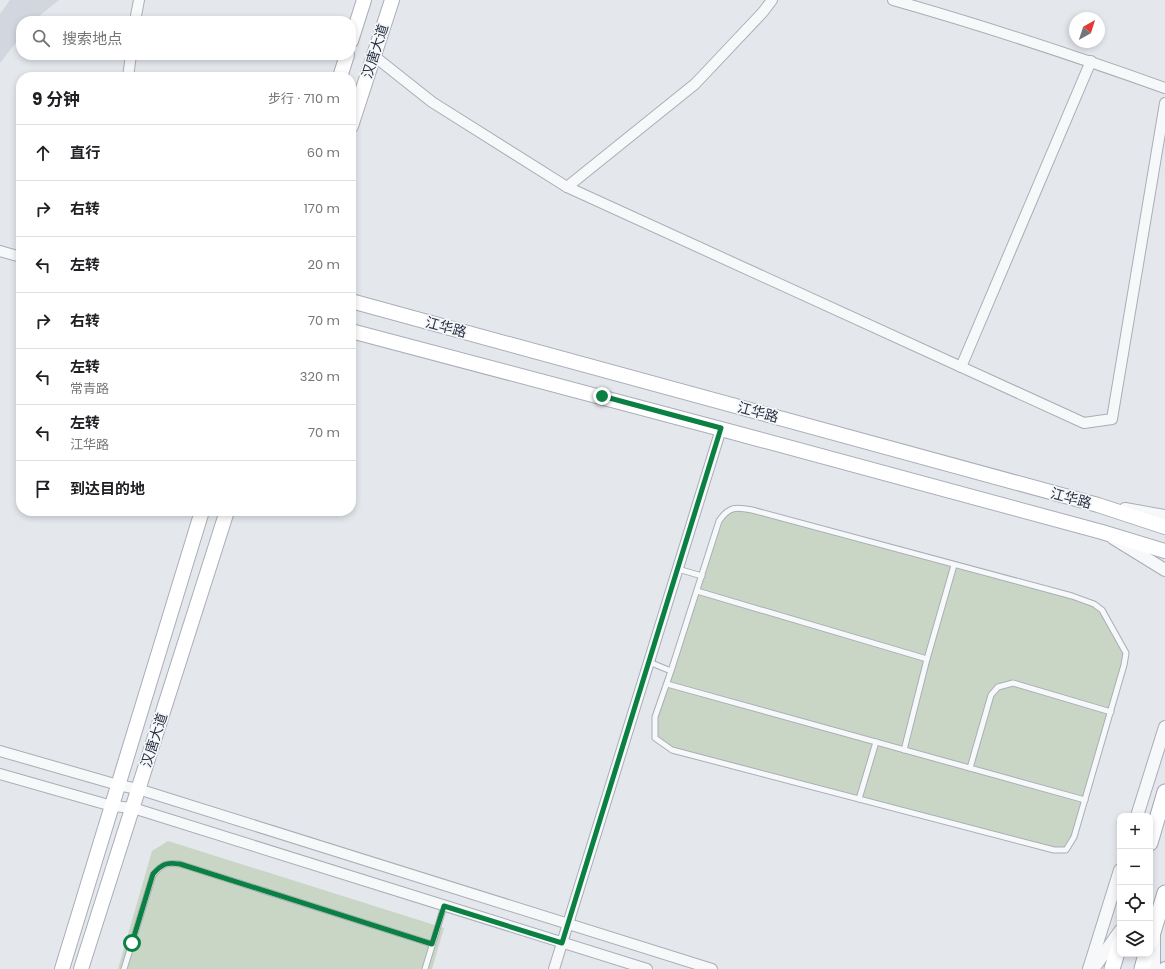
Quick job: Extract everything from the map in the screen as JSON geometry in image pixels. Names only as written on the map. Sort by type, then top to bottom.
[{"type":"main road","name":"汉唐大道","points":[[356,25],[364,0]]},
{"type":"main road","name":"汉唐大道","points":[[356,111],[392,0]]},
{"type":"main road","name":"汉唐大道","points":[[342,72],[345,60]]},
{"type":"main road","name":"江华路","points":[[356,302],[1098,505],[1165,526]]},
{"type":"main road","name":"江华路","points":[[356,332],[721,428],[1102,532],[1165,551]]},
{"type":"main road","name":"汉唐大道","points":[[62,969],[200,516]]},
{"type":"main road","name":"汉唐大道","points":[[82,969],[225,516]]},
{"type":"main road","points":[[1153,833],[1165,792]]},
{"type":"main road","points":[[1153,932],[1165,893]]},
{"type":"main road","points":[[1112,969],[1117,953]]},
{"type":"main road","points":[[1142,969],[1145,957]]},
{"type":"street","points":[[137,16],[139,0]]},
{"type":"street","points":[[567,187],[695,84],[763,12],[772,0]]},
{"type":"street","points":[[893,0],[955,17],[1165,88]]},
{"type":"street","points":[[374,56],[432,102],[567,187],[1084,422],[1112,419],[1165,102]]},
{"type":"street","points":[[129,72],[130,60]]},
{"type":"street","points":[[961,366],[1091,62]]},
{"type":"street","points":[[0,251],[16,256]]},
{"type":"street","points":[[554,969],[721,428]]},
{"type":"street","points":[[1098,505],[1165,516]]},
{"type":"street","points":[[1102,532],[1165,570]]},
{"type":"street","points":[[1138,813],[1165,727]]},
{"type":"street","points":[[0,751],[138,790],[712,969]]},
{"type":"street","points":[[0,774],[112,806],[133,808],[647,969]]},
{"type":"street","points":[[1089,969],[1117,880]]},
{"type":"street","points":[[1093,969],[1117,935]]},
{"type":"street","points":[[1153,952],[1154,969]]},
{"type":"lane","points":[[737,507],[1072,596],[1094,604],[1102,610],[1126,653],[1124,665],[1074,837],[1066,850],[1054,850],[672,750],[655,738],[655,717],[702,576],[719,521],[726,511],[737,507]]},
{"type":"lane","points":[[904,750],[927,659],[954,565]]},
{"type":"lane","points":[[678,569],[702,576]]},
{"type":"lane","points":[[697,591],[927,659]]},
{"type":"lane","points":[[649,662],[671,671]]},
{"type":"lane","points":[[970,768],[991,695],[998,687],[1013,683],[1110,712]]},
{"type":"lane","points":[[667,684],[1084,800]]},
{"type":"lane","points":[[859,799],[876,742]]},
{"type":"lane","points":[[124,969],[153,874],[159,866],[169,862],[180,864],[432,944]]},
{"type":"lane","points":[[425,969],[444,906]]},
{"type":"shaded area","points":[[10,0],[59,0],[39,16],[16,16],[16,42],[0,63],[0,14]]},
{"type":"green space","points":[[737,507],[1072,596],[1102,610],[1126,653],[1074,837],[1066,850],[1054,850],[672,750],[655,738],[655,717],[726,511]]},
{"type":"green space","points":[[168,841],[444,928],[432,969],[118,969],[152,851]]},
{"type":"route","points":[[132,943],[153,874],[159,866],[169,862],[180,864],[432,944],[444,906],[562,943],[721,428],[602,396]]}]
